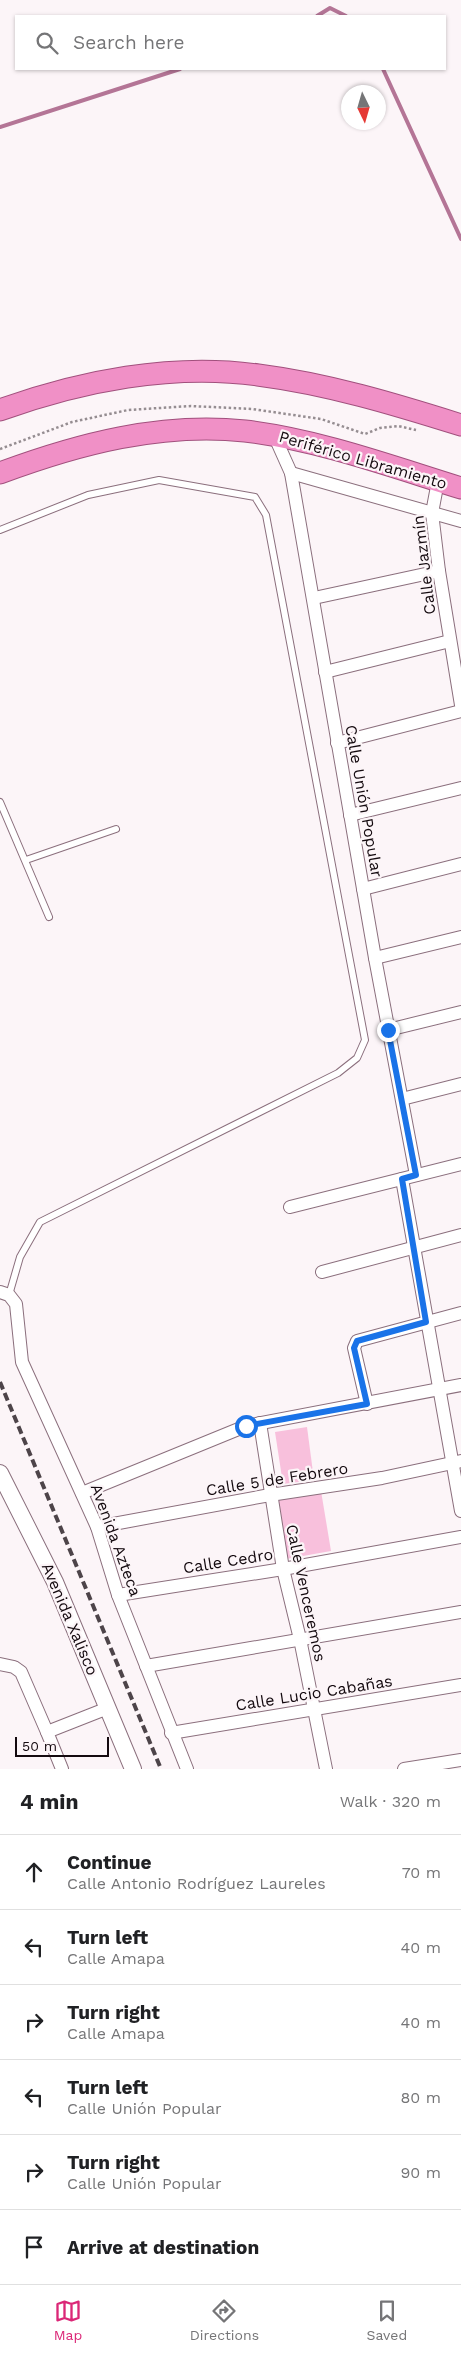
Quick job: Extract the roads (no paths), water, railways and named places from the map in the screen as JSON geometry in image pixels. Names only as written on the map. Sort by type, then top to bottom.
[{"type":"highway","points":[[0,410],[73,388],[117,379],[163,374],[214,372],[256,374],[314,384],[371,398],[461,425]]},
{"type":"highway","name":"Periférico Libramiento","points":[[0,472],[102,440],[152,433],[200,430],[242,431],[309,442],[461,488]]},
{"type":"street","name":"Calle Unión Popular","points":[[274,436],[291,473],[375,958],[416,1175]]},
{"type":"street","points":[[291,473],[461,521]]},
{"type":"street","name":"Calle Jazmín","points":[[438,481],[432,513],[439,571],[461,705]]},
{"type":"street","points":[[314,598],[439,571]]},
{"type":"street","points":[[325,672],[450,641]]},
{"type":"street","points":[[338,743],[461,711]]},
{"type":"street","points":[[350,815],[461,788]]},
{"type":"street","points":[[363,889],[461,864]]},
{"type":"street","points":[[375,958],[461,937]]},
{"type":"street","points":[[388,1030],[461,1012]]},
{"type":"street","points":[[402,1099],[461,1084]]},
{"type":"street","points":[[290,1207],[461,1164]]},
{"type":"street","points":[[402,1179],[439,1391],[457,1462],[461,1511]]},
{"type":"street","points":[[322,1272],[461,1235]]},
{"type":"street","name":"Avenida Azteca","points":[[4,1293],[16,1304],[22,1362],[97,1526],[118,1595],[171,1733],[187,1769]]},
{"type":"street","points":[[367,1404],[354,1348],[357,1341],[461,1313]]},
{"type":"street","points":[[82,1493],[246,1426],[439,1391],[461,1385]]},
{"type":"street","name":"Calle Venceremos","points":[[260,1423],[283,1569],[300,1639],[326,1769]]},
{"type":"street","name":"Calle 5 de Febrero","points":[[97,1526],[382,1478],[457,1462]]},
{"type":"street","name":"Avenida Xalisco","points":[[0,1473],[55,1582],[133,1769]]},
{"type":"street","name":"Calle Cedro","points":[[118,1595],[283,1569],[461,1537]]},
{"type":"street","points":[[146,1666],[461,1612]]},
{"type":"street","points":[[0,1664],[14,1667],[21,1672],[62,1769]]},
{"type":"street","name":"Calle Lucio Cabañas","points":[[171,1733],[461,1685]]},
{"type":"street","points":[[47,1732],[108,1708]]},
{"type":"street","points":[[404,1769],[461,1760]]},
{"type":"lane","points":[[0,530],[88,495],[159,480],[255,497],[266,514],[365,1040],[357,1058],[338,1073],[40,1222],[20,1257],[4,1293]]},
{"type":"lane","points":[[0,802],[49,917]]},
{"type":"lane","points":[[26,860],[116,829]]},
{"type":"waterway","points":[[319,15],[330,8],[344,15]]},
{"type":"waterway","points":[[0,127],[177,70]]},
{"type":"waterway","points":[[383,70],[461,239]]},
{"type":"railway","points":[[0,1382],[161,1769]]}]
